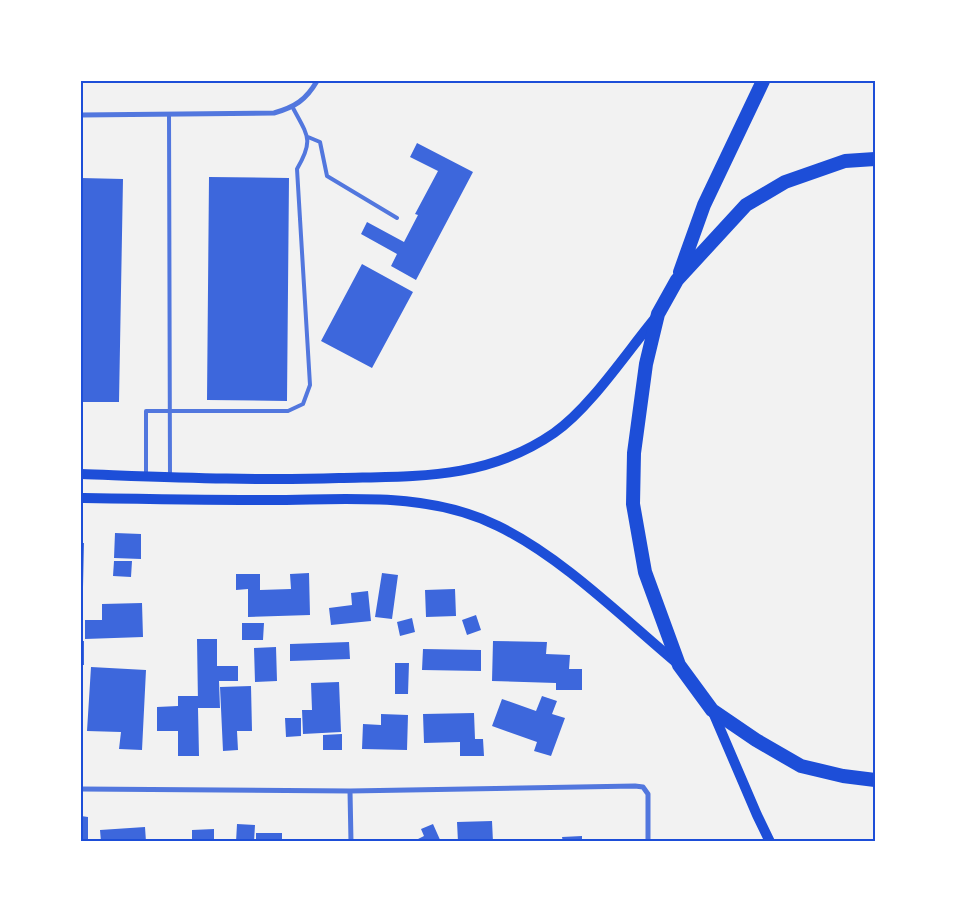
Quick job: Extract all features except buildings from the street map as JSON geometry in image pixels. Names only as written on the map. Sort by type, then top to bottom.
[{"type":"highway","points":[[763,81],[704,205],[677,280],[658,314],[646,364],[634,453],[633,504],[645,572],[679,665],[712,710],[756,740],[801,766],[843,776],[875,780]]},
{"type":"highway","points":[[677,280],[746,205],[793,179],[845,160],[875,159]]},
{"type":"main road","points":[[81,474],[261,480],[421,476],[460,472],[486,466],[518,453],[554,433],[580,410],[658,314]]},
{"type":"main road","points":[[81,498],[405,500],[464,513],[497,525],[530,544],[567,571],[679,665]]},
{"type":"main road","points":[[712,710],[756,815],[770,842]]},
{"type":"street","points":[[81,115],[274,113],[293,108],[309,95],[317,81]]},
{"type":"street","points":[[81,789],[350,791],[643,787],[648,794],[648,842]]},
{"type":"street","points":[[350,791],[351,842]]},
{"type":"lane","points":[[146,476],[146,411],[288,412],[303,404],[310,385],[297,169],[306,154],[308,137],[293,108]]},
{"type":"lane","points":[[169,114],[170,477]]},
{"type":"lane","points":[[308,137],[320,142],[327,176],[397,218]]}]
